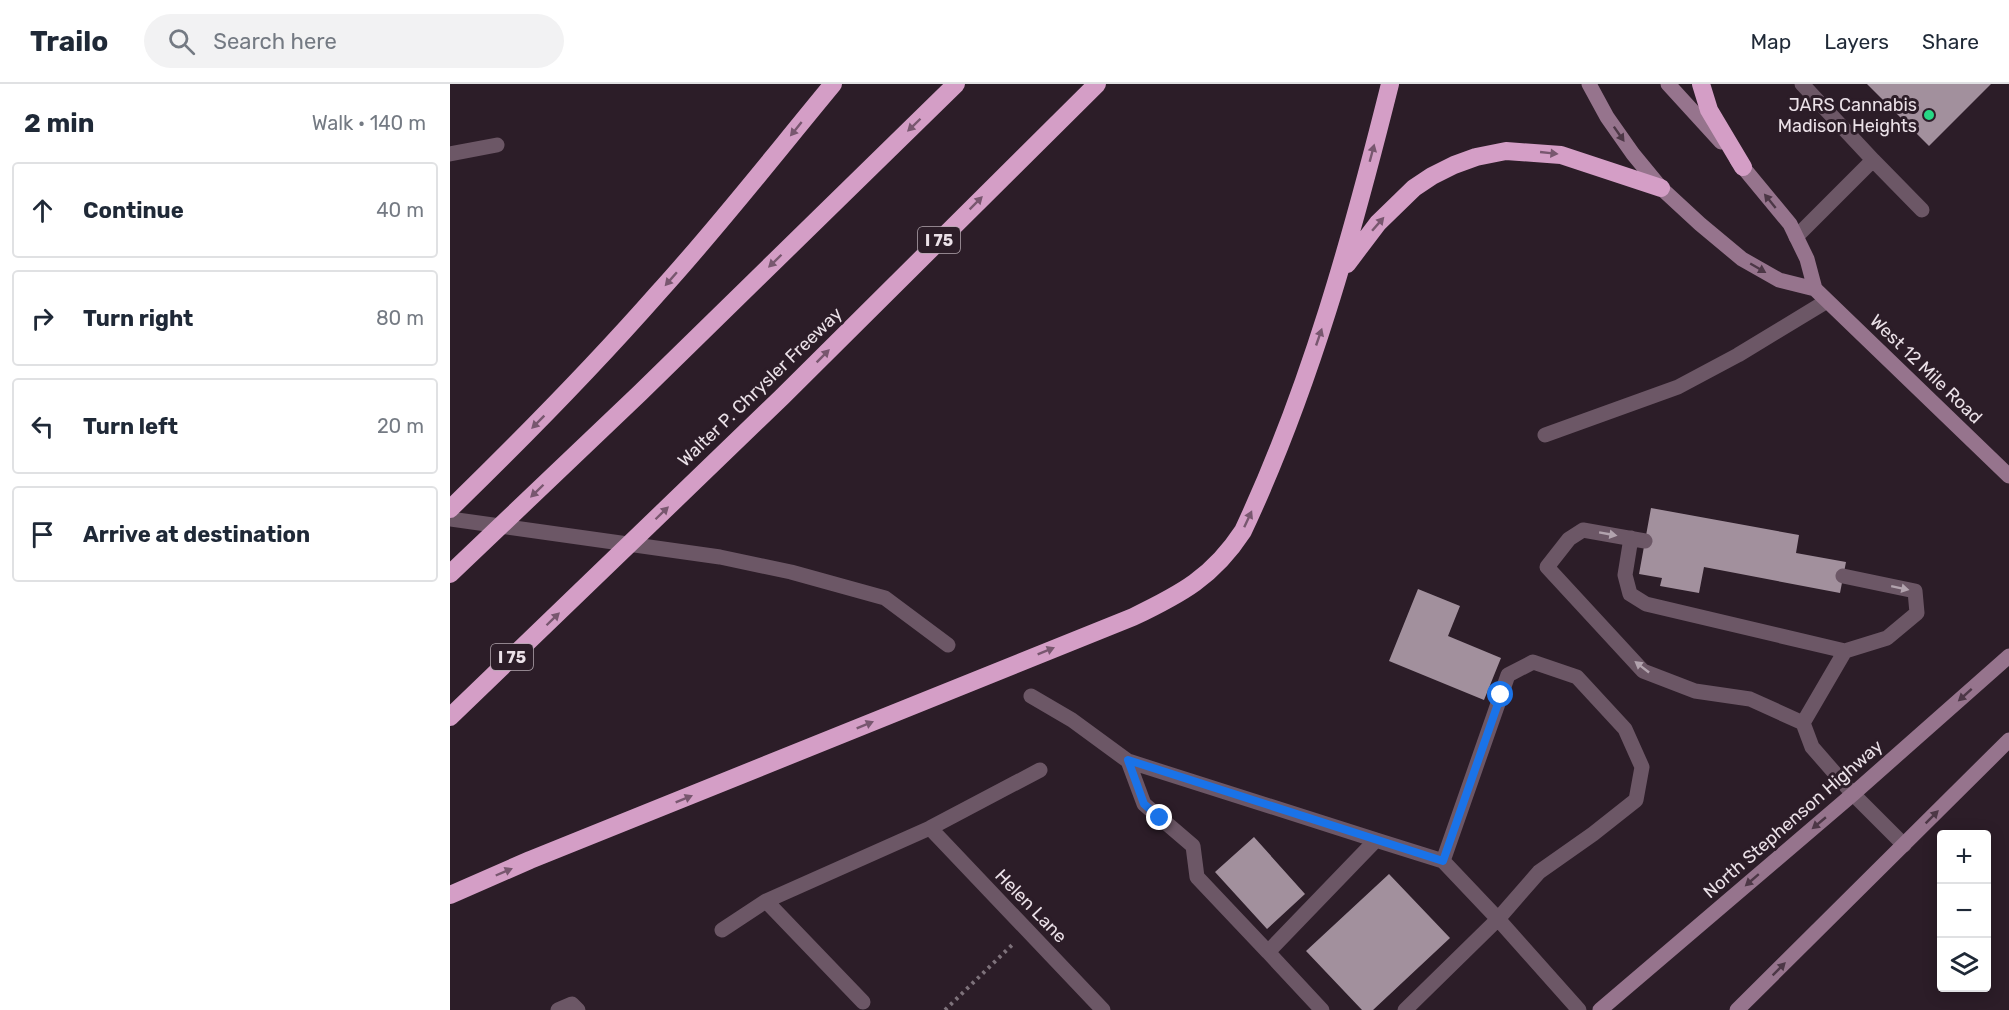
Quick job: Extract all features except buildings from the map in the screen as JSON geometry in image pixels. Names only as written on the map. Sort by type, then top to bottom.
[{"type":"highway","points":[[450,509],[564,396],[659,293],[832,84]]},
{"type":"highway","points":[[450,574],[640,393],[956,84]]},
{"type":"highway","name":"Walter P. Chrysler Freeway","points":[[450,717],[782,397],[1097,84]]},
{"type":"highway","points":[[450,895],[530,860],[1133,617],[1193,585],[1215,567],[1243,531],[1294,408],[1335,291],[1390,84]]},
{"type":"highway","points":[[1701,84],[1709,110],[1743,167]]},
{"type":"highway","points":[[1335,291],[1346,266],[1357,250],[1378,223],[1398,203],[1432,176],[1476,157],[1506,150],[1561,155],[1661,188]]},
{"type":"main road","points":[[1589,84],[1607,117],[1661,188],[1742,259],[1779,280],[1815,289],[1807,259],[1790,224],[1699,116],[1668,84]]},
{"type":"main road","name":"West 12 Mile Road","points":[[1815,289],[2009,476]]},
{"type":"main road","name":"North Stephenson Highway","points":[[1600,1010],[1853,794],[2009,656]]},
{"type":"main road","points":[[1737,1010],[1904,844],[2007,747]]},
{"type":"lane","points":[[1802,84],[1922,210]]},
{"type":"lane","points":[[450,154],[497,144]]},
{"type":"lane","points":[[1796,237],[1873,160]]},
{"type":"lane","points":[[1545,435],[1678,387],[1827,301]]},
{"type":"lane","points":[[450,519],[720,557],[791,572],[885,598],[948,645]]},
{"type":"lane","points":[[1843,576],[1915,591],[1917,613],[1887,638],[1845,651],[1646,604],[1629,594],[1625,575],[1638,540],[1583,530],[1569,539],[1547,567],[1643,671],[1695,692],[1750,699],[1803,723],[1812,747],[1853,794],[1904,844]]},
{"type":"lane","points":[[1803,723],[1845,651]]},
{"type":"lane","points":[[1405,1010],[1498,919],[1539,872],[1636,800],[1642,767],[1625,729],[1577,677],[1533,662],[1508,675],[1443,861]]},
{"type":"lane","points":[[1031,696],[1072,720],[1128,760],[1443,861],[1579,1010]]},
{"type":"lane","points":[[1128,760],[1144,804],[1193,846],[1197,877],[1322,1010]]},
{"type":"lane","points":[[723,930],[766,901],[930,828],[1040,770]]},
{"type":"lane","name":"Helen Lane","points":[[930,828],[1103,1010]]},
{"type":"lane","points":[[1268,952],[1376,840]]},
{"type":"lane","points":[[766,901],[863,1002]]},
{"type":"path","points":[[945,1010],[1006,951]]},
{"type":"place","name":"JARS Cannabis Madison Heights","points":[[1929,115]]},
{"type":"route","points":[[1160,818],[1144,804],[1128,760],[1443,861],[1501,695]]}]
